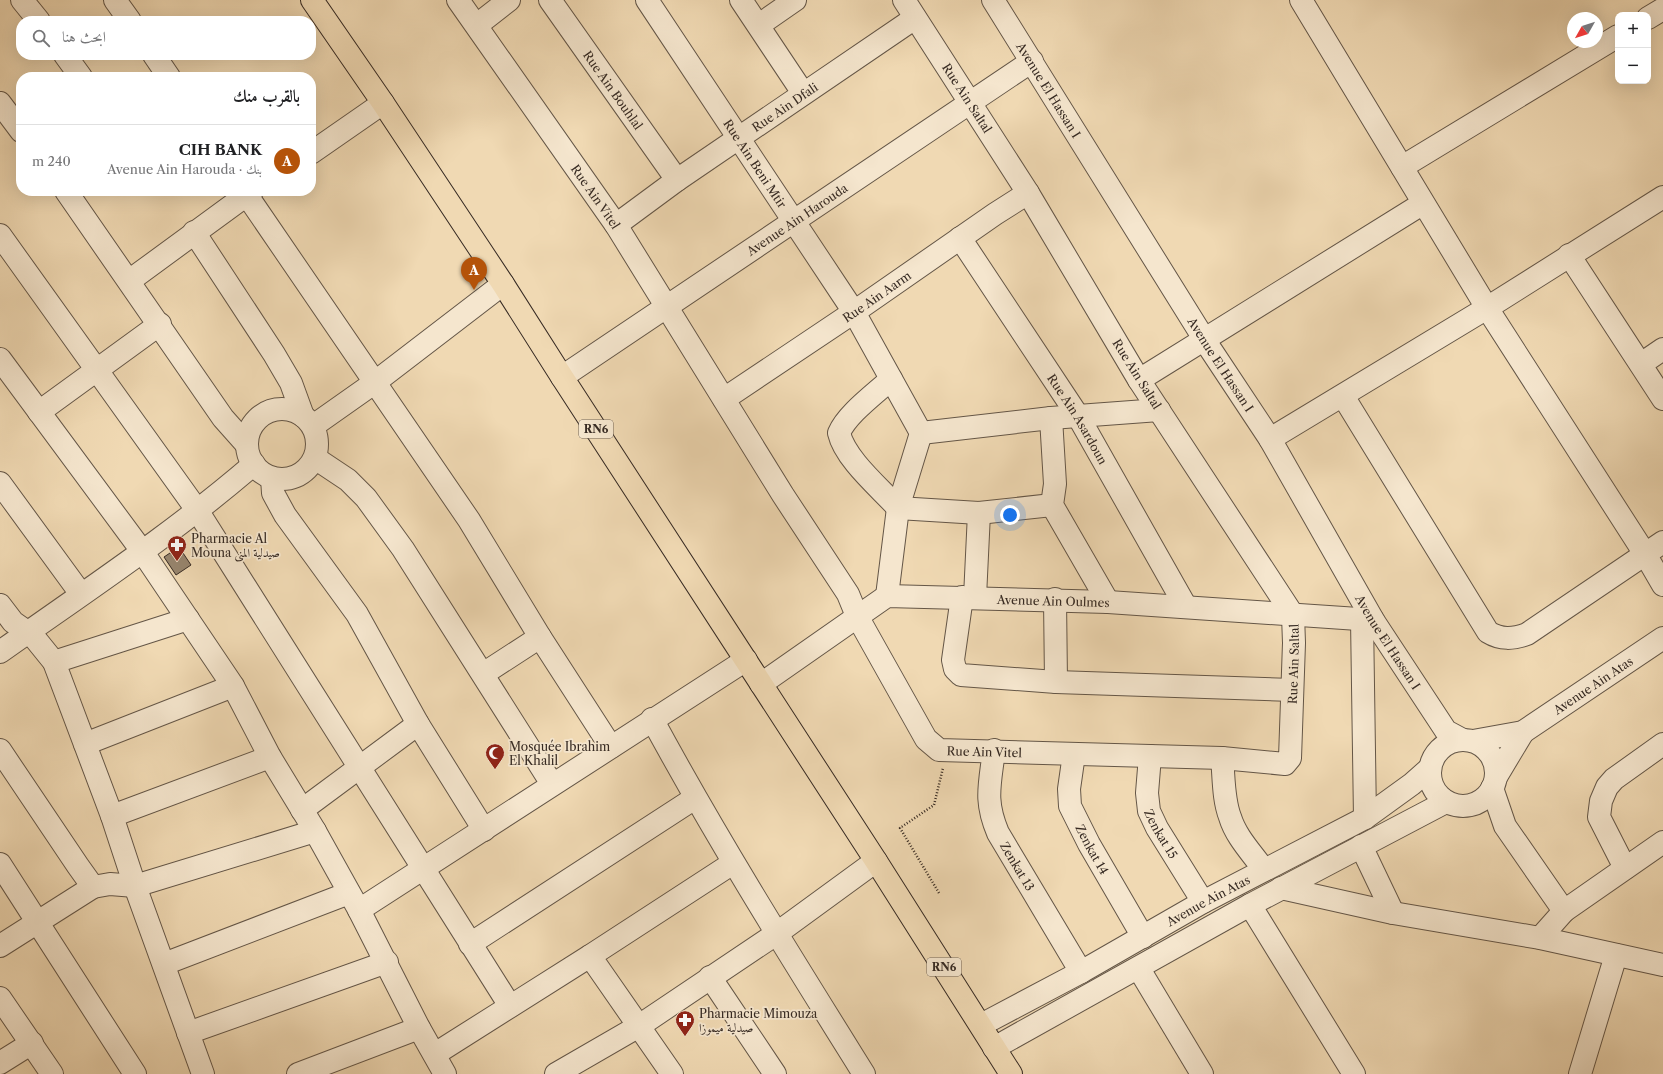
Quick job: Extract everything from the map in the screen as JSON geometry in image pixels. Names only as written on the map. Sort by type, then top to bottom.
[{"type":"main road","name":"RN6","points":[[312,0],[383,103],[503,284],[876,861],[1011,1074]]},
{"type":"street","points":[[22,0],[35,16]]},
{"type":"street","points":[[115,0],[126,16]]},
{"type":"street","name":"Rue Ain Vitel","points":[[458,0],[616,225],[783,495],[848,594],[857,616],[926,740],[939,750],[994,750],[1222,758],[1282,764]]},
{"type":"street","points":[[477,25],[509,0]]},
{"type":"street","name":"Rue Ain Bouhlal","points":[[550,0],[677,180]]},
{"type":"street","name":"Rue Ain Beni Mtir","points":[[647,0],[854,312],[921,433]]},
{"type":"street","points":[[741,0],[803,93]]},
{"type":"street","points":[[759,25],[795,0]]},
{"type":"street","name":"Avenue El Hassan I","points":[[993,0],[1204,338],[1270,438],[1368,620],[1460,737]]},
{"type":"street","points":[[1301,0],[1402,167],[1422,204],[1645,554],[1663,585]]},
{"type":"street","name":"Rue Ain Dfali","points":[[616,225],[677,180],[803,93],[910,9]]},
{"type":"street","name":"Rue Ain Saltal","points":[[910,9],[1028,193],[1139,380],[1293,615],[1294,643],[1290,758],[1282,764]]},
{"type":"street","points":[[1651,16],[1663,9]]},
{"type":"street","points":[[1402,167],[1615,38]]},
{"type":"street","points":[[69,60],[78,72]]},
{"type":"street","points":[[157,60],[166,72]]},
{"type":"street","name":"Avenue Ain Harouda","points":[[562,377],[795,222],[1032,61]]},
{"type":"street","points":[[0,103],[16,124]]},
{"type":"street","points":[[316,150],[383,103]]},
{"type":"street","name":"Rue Ain Aarm","points":[[724,399],[1028,193]]},
{"type":"street","points":[[70,196],[160,324],[223,418],[251,455],[272,478],[273,493],[284,515],[357,614],[418,724],[484,830]]},
{"type":"street","points":[[129,281],[242,196]]},
{"type":"street","points":[[250,196],[374,383],[469,520],[540,637],[611,747]]},
{"type":"street","points":[[1270,438],[1487,308],[1569,254],[1663,197]]},
{"type":"street","points":[[1139,380],[1204,338],[1422,204]]},
{"type":"street","points":[[194,232],[274,354],[291,383],[318,443],[315,458],[306,471],[292,478],[272,478]]},
{"type":"street","points":[[0,234],[197,510],[359,766],[422,869],[510,1006]]},
{"type":"street","name":"Rue Ain Asardoun","points":[[960,238],[1078,416],[1186,607]]},
{"type":"street","points":[[1569,254],[1663,399]]},
{"type":"street","points":[[308,421],[374,383],[503,284]]},
{"type":"street","points":[[39,412],[97,368],[160,324]]},
{"type":"street","points":[[1641,364],[1663,349]]},
{"type":"street","points":[[0,359],[142,551],[233,686],[270,757],[315,831],[354,901],[387,962],[419,1028],[445,1074]]},
{"type":"street","points":[[891,379],[846,422],[839,433],[844,447],[853,459],[898,508],[978,513],[1052,505]]},
{"type":"street","points":[[1342,396],[1488,632],[1497,638],[1518,637],[1527,634],[1663,542]]},
{"type":"street","points":[[0,652],[197,510],[251,455],[250,430],[260,417],[273,410],[289,409],[308,421]]},
{"type":"street","points":[[761,684],[887,596],[898,508],[921,433],[1051,418],[1159,410]]},
{"type":"street","points":[[1051,418],[1055,484],[1052,505],[1108,602]]},
{"type":"street","points":[[315,458],[348,480],[366,498],[403,549],[552,784]]},
{"type":"street","points":[[0,484],[80,594]]},
{"type":"street","points":[[978,513],[968,597],[953,660],[957,672],[967,676],[1056,682],[1292,690]]},
{"type":"street","name":"Avenue Ain Oulmes","points":[[887,596],[1055,599],[1368,620]]},
{"type":"street","points":[[1055,599],[1056,682]]},
{"type":"street","points":[[0,606],[13,622],[28,632],[40,643],[54,662],[112,816],[135,886],[203,1074]]},
{"type":"street","points":[[54,662],[188,619]]},
{"type":"street","points":[[1365,818],[1368,620]]},
{"type":"street","points":[[483,674],[540,637]]},
{"type":"street","name":"Avenue Ain Atas","points":[[1523,732],[1663,638]]},
{"type":"street","points":[[164,964],[354,901],[422,869],[484,830],[652,719],[746,660]]},
{"type":"street","points":[[85,744],[233,686]]},
{"type":"street","points":[[652,719],[695,798],[733,863],[864,1074]]},
{"type":"street","points":[[302,810],[359,766],[418,724]]},
{"type":"street","points":[[1505,826],[1464,806],[1452,804],[1442,799],[1430,780],[1432,762],[1440,748],[1460,737],[1523,732]]},
{"type":"street","points":[[1464,806],[1481,801],[1494,783],[1523,732]]},
{"type":"street","points":[[1460,737],[1488,751],[1493,759],[1494,783],[1505,826],[1564,911]]},
{"type":"street","points":[[1624,868],[1599,817],[1601,801],[1607,787],[1614,779],[1663,744]]},
{"type":"street","points":[[0,750],[93,887]]},
{"type":"street","name":"Zenkat 13","points":[[994,750],[988,798],[991,816],[998,833],[1081,972]]},
{"type":"street","name":"Zenkat 14","points":[[1074,754],[1069,789],[1070,806],[1088,844],[1143,937]]},
{"type":"street","name":"Zenkat 15","points":[[1150,756],[1147,793],[1149,811],[1157,828],[1203,902]]},
{"type":"street","points":[[112,816],[270,757]]},
{"type":"street","points":[[1222,758],[1226,803],[1230,817],[1235,830],[1264,870]]},
{"type":"street","name":"Avenue Ain Atas","points":[[981,1025],[1081,972],[1203,902],[1365,818],[1412,784],[1432,762]]},
{"type":"street","points":[[470,944],[695,798]]},
{"type":"street","name":"Avenue Ain Atas","points":[[994,1048],[1139,969],[1281,888],[1444,803],[1442,799]]},
{"type":"street","points":[[0,946],[93,887],[110,884],[135,886],[315,831]]},
{"type":"street","points":[[1540,938],[1564,911],[1663,842]]},
{"type":"street","points":[[1361,846],[1393,913]]},
{"type":"street","points":[[556,1074],[639,1026],[776,934],[876,861]]},
{"type":"street","points":[[435,1054],[733,863]]},
{"type":"street","points":[[0,864],[135,1074]]},
{"type":"street","points":[[1281,888],[1393,913],[1540,938],[1663,965]]},
{"type":"street","points":[[1250,905],[1354,1074]]},
{"type":"street","points":[[1580,1074],[1616,955]]},
{"type":"street","points":[[590,956],[672,1074]]},
{"type":"street","points":[[188,1033],[387,962]]},
{"type":"street","points":[[1139,969],[1202,1074]]},
{"type":"street","points":[[710,977],[773,1073]]},
{"type":"street","points":[[0,998],[52,1074]]},
{"type":"street","points":[[298,1074],[419,1028]]},
{"type":"street","points":[[0,1063],[32,1043]]},
{"type":"path","points":[[939,893],[900,828],[934,805],[948,750]]},
{"type":"building","points":[[179,547],[191,565],[176,575],[164,557]]},
{"type":"place","name":"CIH BANK","points":[[474,290]]},
{"type":"place","name":"Pharmacie Al Mouna صيدلية المنى","points":[[177,562]]},
{"type":"place","name":"Mosquée Ibrahim El Khalil","points":[[495,770]]},
{"type":"place","name":"Pharmacie Mimouza صيدلية ميموزا","points":[[685,1037]]}]
